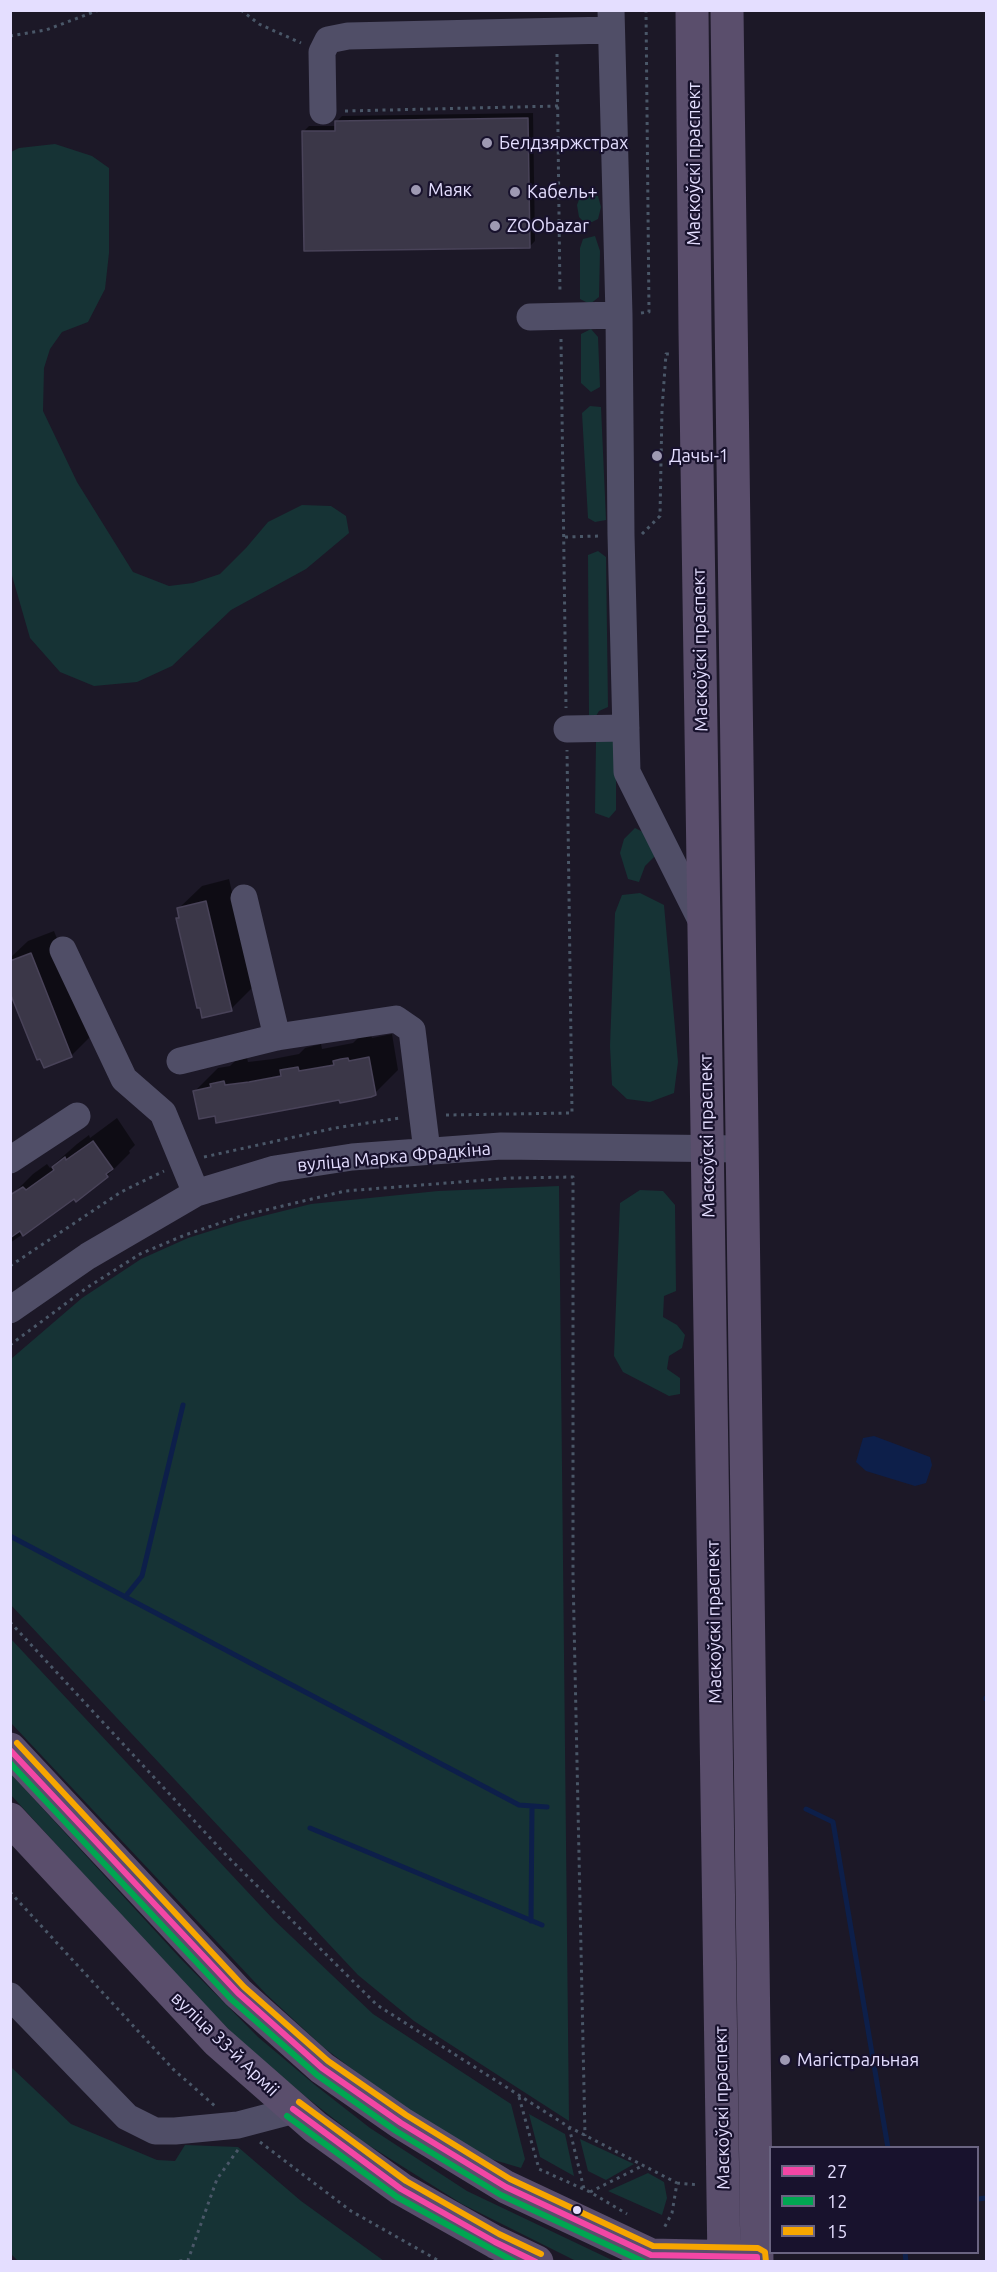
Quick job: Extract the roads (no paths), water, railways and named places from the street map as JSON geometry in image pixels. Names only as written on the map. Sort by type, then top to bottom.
[{"type":"main road","name":"Маскоўскі праспект","points":[[692,10],[724,2259]]},
{"type":"main road","name":"Маскоўскі праспект","points":[[727,10],[757,2259]]},
{"type":"main road","points":[[10,1749],[237,1993],[322,2068],[401,2123],[507,2187],[651,2255],[757,2259]]},
{"type":"main road","name":"вуліца 33-й Арміі","points":[[10,1819],[217,2041],[315,2127],[400,2189],[537,2262]]},
{"type":"street","points":[[323,111],[322,52],[328,40],[348,36],[556,32],[611,20],[627,772],[704,925]]},
{"type":"street","points":[[530,317],[619,315]]},
{"type":"street","points":[[567,729],[626,728]]},
{"type":"street","points":[[244,898],[277,1037]]},
{"type":"street","points":[[63,950],[124,1079],[163,1113],[196,1193]]},
{"type":"street","points":[[180,1061],[277,1037],[396,1019],[412,1030],[427,1152]]},
{"type":"street","points":[[10,1160],[78,1116]]},
{"type":"street","name":"вуліца Марка Фрадкіна","points":[[10,1310],[88,1256],[196,1193],[275,1169],[352,1157],[501,1146],[742,1149]]},
{"type":"street","points":[[10,1996],[127,2117],[155,2131],[244,2130],[295,2110]]},
{"type":"water","points":[[874,1436],[930,1457],[932,1465],[926,1483],[915,1486],[866,1471],[856,1462],[863,1438]]},
{"type":"waterway","points":[[125,1597],[142,1576],[183,1405]]},
{"type":"waterway","points":[[10,1536],[519,1805],[547,1807]]},
{"type":"waterway","points":[[531,1921],[532,1806]]},
{"type":"waterway","points":[[806,1809],[833,1822],[888,2146]]},
{"type":"waterway","points":[[310,1828],[542,1925]]},
{"type":"waterway","points":[[979,2199],[986,2198]]},
{"type":"waterway","points":[[905,2254],[906,2262]]},
{"type":"place","name":"Белдзяржстрах","points":[[487,143]]},
{"type":"place","name":"Маяк","points":[[416,190]]},
{"type":"place","name":"Кабель+","points":[[515,192]]},
{"type":"place","name":"ZOObazar","points":[[495,226]]},
{"type":"place","name":"Дачы-1","points":[[657,456]]},
{"type":"place","name":"Магістральная","points":[[785,2060]]}]
